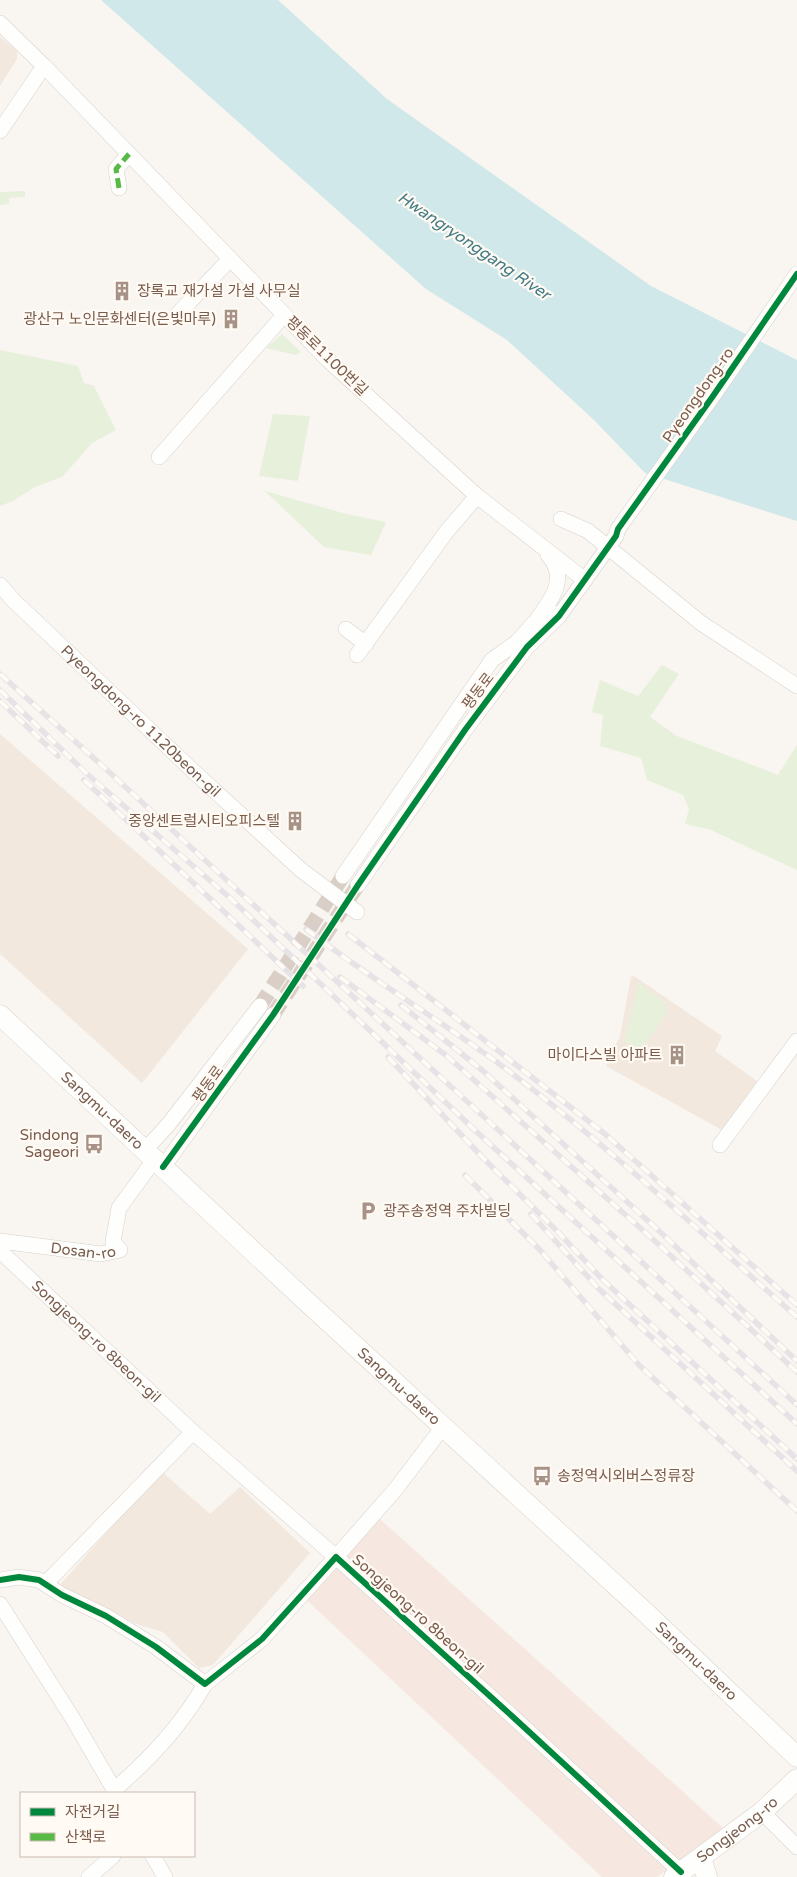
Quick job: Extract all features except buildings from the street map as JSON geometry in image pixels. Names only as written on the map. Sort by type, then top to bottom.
[{"type":"main road","name":"Sangmu-daero","points":[[0,1015],[646,1613],[797,1758]]},
{"type":"main road","name":"Songjeong-ro","points":[[677,1874],[762,1812],[797,1779]]},
{"type":"main road","points":[[701,1858],[707,1877]]},
{"type":"street","name":"평동로1100번길","points":[[0,23],[44,66],[326,359],[476,496],[583,578]]},
{"type":"street","points":[[0,131],[44,66]]},
{"type":"street","points":[[119,188],[116,169],[129,154]]},
{"type":"street","points":[[175,317],[230,259]]},
{"type":"street","name":"Pyeongdong-ro","points":[[617,531],[797,274]]},
{"type":"street","points":[[159,458],[284,315]]},
{"type":"street","points":[[346,629],[361,649],[447,531],[476,496]]},
{"type":"street","points":[[561,519],[588,531],[701,623],[797,686]]},
{"type":"street","name":"평동로","points":[[343,876],[492,660],[517,642],[534,623],[544,621],[583,578],[616,536],[617,531]]},
{"type":"street","points":[[534,623],[554,596],[558,582],[555,563],[540,546]]},
{"type":"street","name":"평동로","points":[[358,886],[476,715],[527,647],[559,616],[583,578]]},
{"type":"street","name":"Pyeongdong-ro 1120beon-gil","points":[[0,585],[14,601],[191,769],[301,870],[356,912]]},
{"type":"street","name":"평동로","points":[[154,1159],[168,1125],[260,1006]]},
{"type":"street","name":"평동로","points":[[154,1159],[274,1015]]},
{"type":"street","points":[[720,1145],[797,1041]]},
{"type":"street","name":"Dosan-ro","points":[[0,1241],[101,1254],[120,1250],[114,1242],[119,1208],[154,1159]]},
{"type":"street","name":"Songjeong-ro 8beon-gil","points":[[0,1251],[193,1432],[514,1717],[677,1874]]},
{"type":"street","points":[[336,1557],[395,1490],[444,1427]]},
{"type":"street","points":[[45,1584],[193,1432]]},
{"type":"street","name":"Songjeong-ro 8beon-gil","points":[[205,1684],[262,1639],[336,1557]]},
{"type":"street","points":[[0,1580],[30,1578],[45,1584],[62,1595],[106,1616],[149,1642],[205,1684],[195,1703],[174,1730],[115,1792],[73,1719],[0,1604]]},
{"type":"street","points":[[762,1812],[797,1847]]},
{"type":"street","points":[[89,1877],[112,1857]]},
{"type":"street","points":[[154,1857],[166,1877]]},
{"type":"shaded area","points":[[0,37],[17,51],[17,59],[0,86]]},
{"type":"shaded area","points":[[0,734],[248,949],[142,1083],[0,954]]},
{"type":"shaded area","points":[[634,976],[722,1036],[715,1051],[757,1081],[722,1130],[606,1066],[620,1036],[631,977]]},
{"type":"shaded area","points":[[161,1471],[210,1514],[240,1487],[310,1553],[213,1665],[199,1668],[163,1632],[136,1624],[59,1586]]},
{"type":"shaded area","points":[[372,1512],[723,1828],[657,1877],[602,1877],[298,1592]]},
{"type":"green space","points":[[25,191],[25,197],[9,198],[9,204],[0,205],[0,192]]},
{"type":"green space","points":[[282,334],[301,352],[296,355],[266,348]]},
{"type":"green space","points":[[0,350],[78,366],[84,383],[94,386],[116,430],[92,443],[62,477],[35,487],[13,501],[0,506]]},
{"type":"green space","points":[[273,414],[310,416],[298,481],[259,476]]},
{"type":"green space","points":[[265,491],[346,514],[386,522],[371,555],[324,547]]},
{"type":"green space","points":[[662,665],[679,674],[650,717],[677,736],[778,775],[797,745],[797,870],[711,830],[685,824],[689,809],[683,795],[647,780],[641,758],[600,746],[603,715],[592,712],[600,680],[638,696]]},
{"type":"green space","points":[[639,983],[665,1002],[667,1012],[640,1052],[624,1041]]},
{"type":"water","name":"Hwangryonggang River","points":[[101,0],[278,0],[387,99],[651,286],[797,360],[797,521],[645,473],[594,420],[507,340],[426,289]]},
{"type":"tunnel","points":[[260,1006],[343,876]]},
{"type":"tunnel","points":[[273,1015],[358,885]]},
{"type":"railway","points":[[0,674],[107,770],[797,1405]]},
{"type":"railway","points":[[0,690],[86,773],[229,897],[479,1134],[797,1424]]},
{"type":"railway","points":[[0,701],[58,756]]},
{"type":"railway","points":[[84,780],[303,986]]},
{"type":"railway","points":[[306,929],[353,964],[498,1063],[575,1123],[797,1317]]},
{"type":"railway","points":[[348,934],[605,1134],[797,1305]]},
{"type":"railway","points":[[340,977],[447,1056],[656,1242],[797,1372]]},
{"type":"railway","points":[[401,1005],[482,1070],[657,1229],[797,1361]]},
{"type":"railway","points":[[388,1057],[484,1159],[558,1232],[603,1280],[797,1459]]},
{"type":"railway","points":[[465,1175],[540,1250],[639,1365],[797,1511]]},
{"type":"railway","points":[[531,1214],[598,1288],[797,1471]]},
{"type":"marked path","points":[[119,188],[116,169],[129,154]]},
{"type":"cycle path","points":[[163,1167],[273,1015],[358,885],[465,730],[527,647],[559,616],[797,274]]},
{"type":"cycle path","points":[[0,1580],[19,1577],[39,1580],[62,1595],[106,1616],[156,1647],[205,1684],[262,1639],[336,1557],[681,1872]]},
{"type":"place","name":"장록교 재가설 가설 사무실","points":[[122,291]]},
{"type":"place","name":"광산구 노인문화센터(은빛마루)","points":[[231,319]]},
{"type":"place","name":"중앙센트럴시티오피스텔","points":[[295,821]]},
{"type":"place","name":"마이다스빌 아파트","points":[[677,1055]]},
{"type":"place","name":"Sindong Sageori","points":[[94,1144]]},
{"type":"place","name":"광주송정역 주차빌딩","points":[[368,1211]]},
{"type":"place","name":"송정역시외버스정류장","points":[[542,1476]]}]
